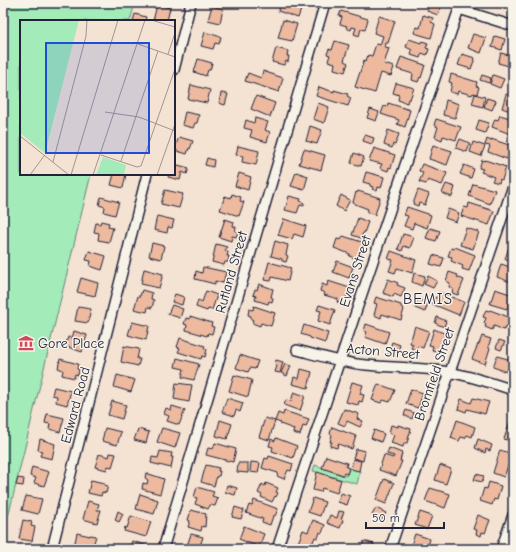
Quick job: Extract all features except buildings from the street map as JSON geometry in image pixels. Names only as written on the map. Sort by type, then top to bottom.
[{"type":"street","points":[[175,66],[191,3]]},
{"type":"street","name":"Rutland Street","points":[[164,549],[325,3]]},
{"type":"street","points":[[460,6],[513,26]]},
{"type":"street","name":"Evans Street","points":[[277,549],[405,165],[460,6]]},
{"type":"street","name":"Edward Road","points":[[52,549],[147,175]]},
{"type":"street","name":"Bromfield Street","points":[[390,549],[513,186]]},
{"type":"street","name":"Acton Street","points":[[297,350],[340,361],[367,365],[421,368],[449,372],[513,390]]},
{"type":"street","points":[[501,549],[513,515]]},
{"type":"green space","name":"Gore Place","points":[[3,3],[135,3],[130,20],[20,20],[20,175],[91,175],[9,513],[3,530]]},
{"type":"green space","points":[[315,465],[344,476],[347,475],[349,468],[360,471],[357,484],[313,471]]},
{"type":"place","name":"Gore Place","points":[[26,343]]},
{"type":"district","name":"BEMIS","points":[[428,299]]}]
